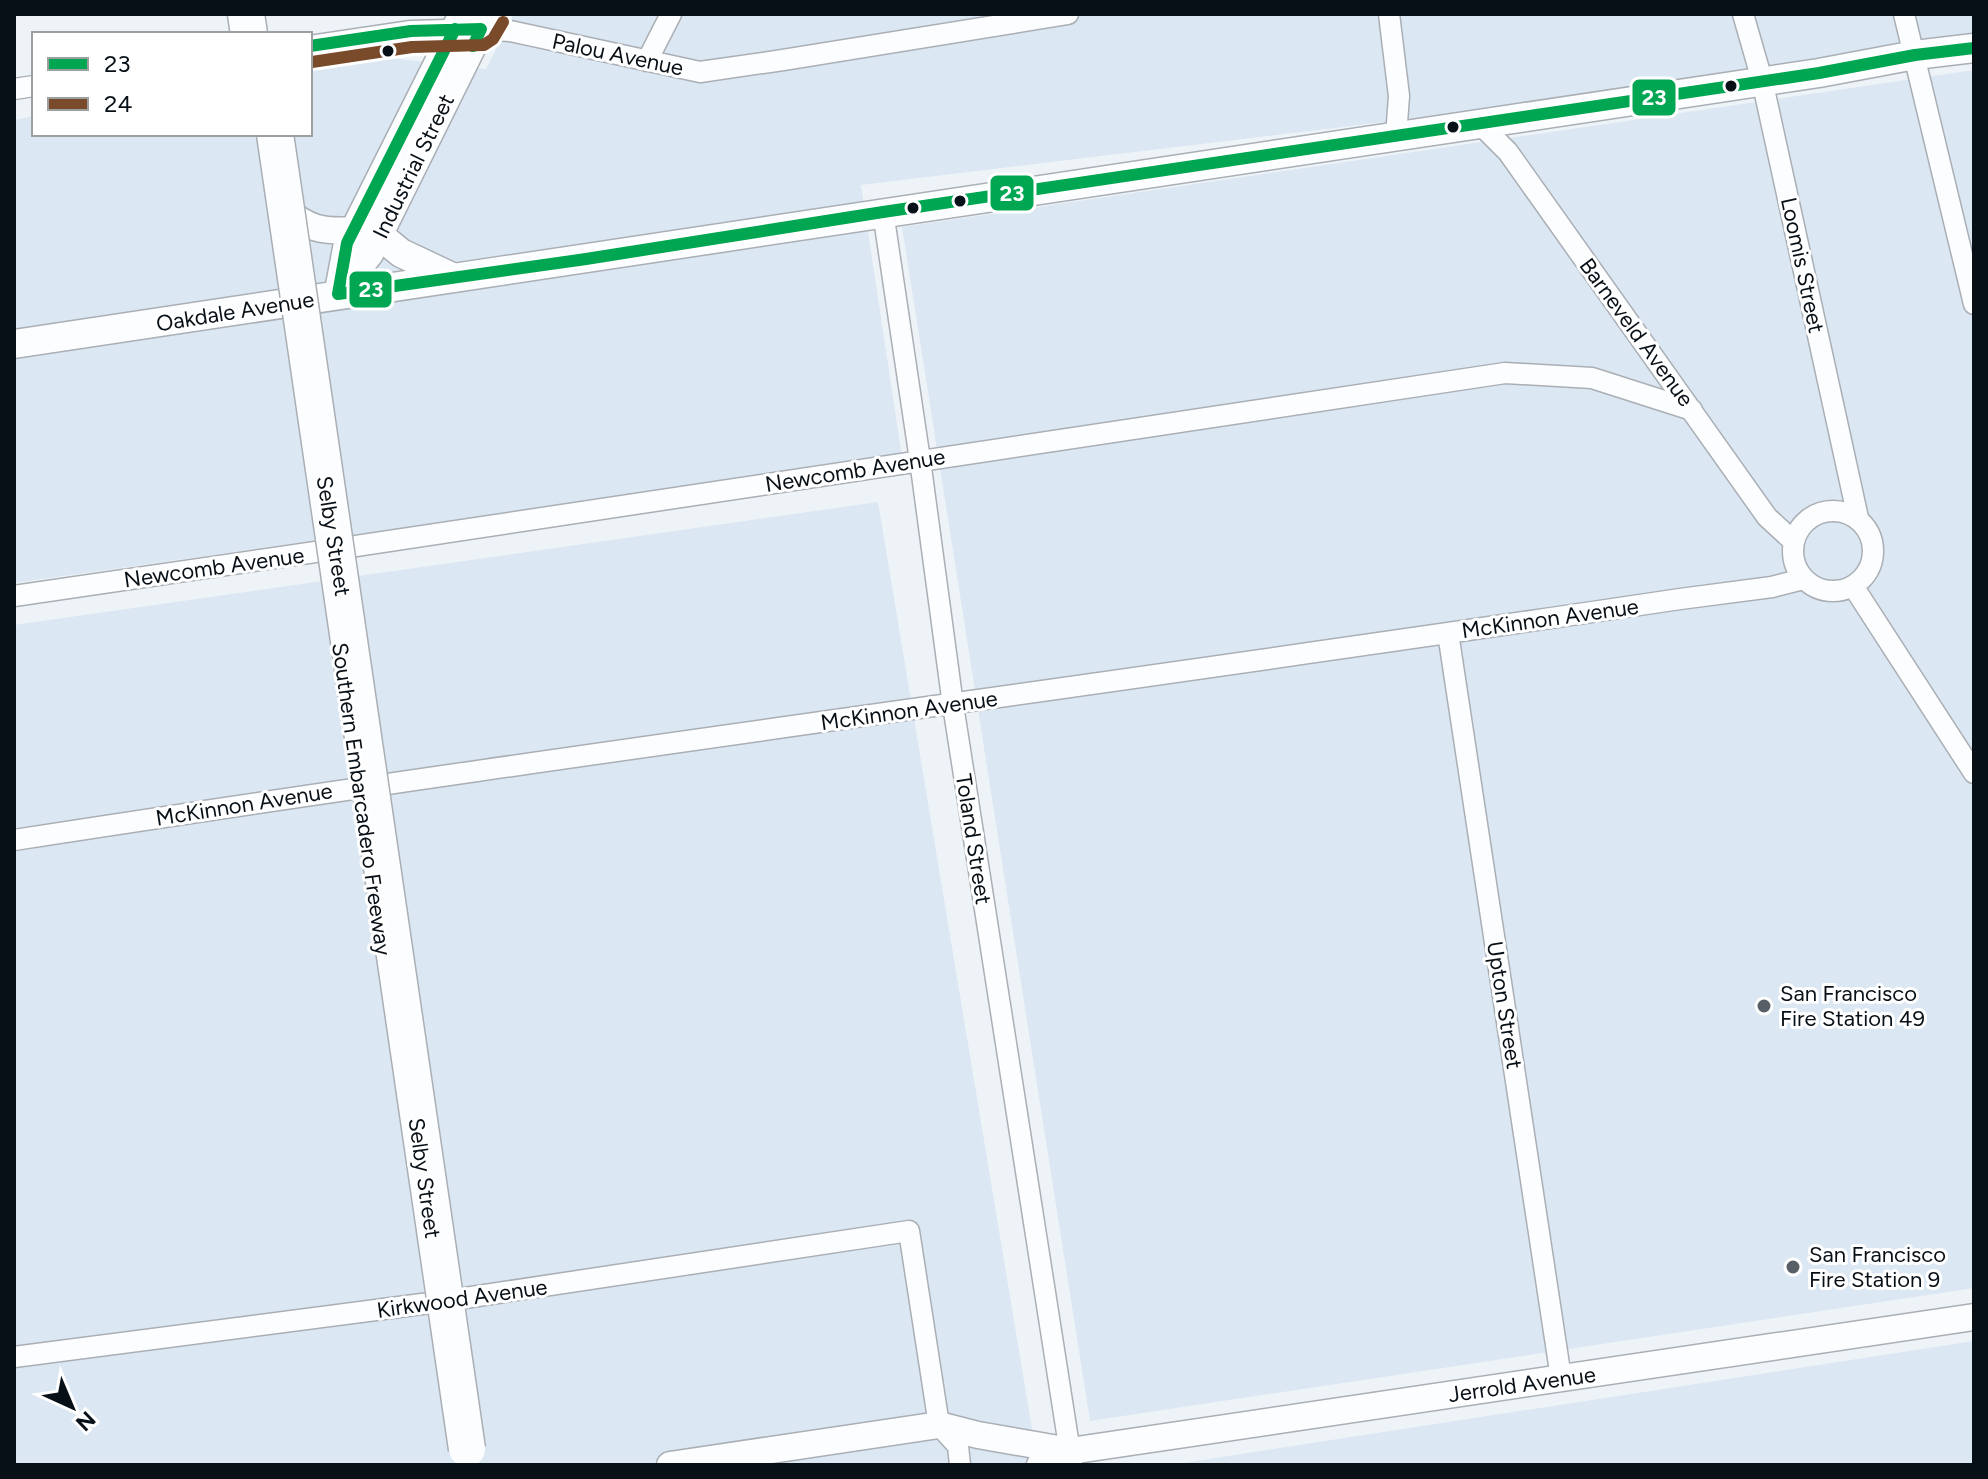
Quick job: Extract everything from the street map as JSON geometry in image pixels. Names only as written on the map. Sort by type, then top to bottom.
[{"type":"highway","name":"Southern Embarcadero Freeway","points":[[264,136],[451,1405],[457,1465]]},
{"type":"highway","name":"Southern Embarcadero Freeway","points":[[274,136],[470,1465]]},
{"type":"main road","name":"Oakdale Avenue","points":[[14,344],[1974,48]]},
{"type":"main road","points":[[366,233],[455,278]]},
{"type":"street","points":[[647,61],[671,14]]},
{"type":"street","name":"Palou Avenue","points":[[312,46],[472,22],[700,72],[1068,14]]},
{"type":"street","points":[[1389,14],[1399,96],[1396,136]]},
{"type":"street","name":"Loomis Street","points":[[1743,14],[1762,80],[1858,518]]},
{"type":"street","points":[[1904,14],[1974,304]]},
{"type":"street","name":"Industrial Street","points":[[338,294],[370,254],[366,233],[472,22]]},
{"type":"street","name":"Barneveld Avenue","points":[[1479,123],[1508,152],[1767,517],[1793,541]]},
{"type":"street","name":"Selby Street","points":[[274,136],[371,785],[439,1272]]},
{"type":"street","points":[[284,208],[298,220],[315,228],[366,233]]},
{"type":"street","name":"Toland Street","points":[[883,212],[953,705],[1071,1458]]},
{"type":"street","name":"Newcomb Avenue","points":[[14,596],[1505,373],[1592,378],[1692,410]]},
{"type":"street","points":[[1832,510],[1858,518],[1867,528],[1874,553],[1863,578],[1840,591],[1814,587],[1803,579],[1792,555],[1793,541],[1808,519],[1819,512],[1832,510]]},
{"type":"street","name":"McKinnon Avenue","points":[[14,840],[371,785],[1772,587],[1803,579]]},
{"type":"street","points":[[1853,586],[1974,773]]},
{"type":"street","name":"Upton Street","points":[[1448,633],[1561,1378]]},
{"type":"street","name":"Kirkwood Avenue","points":[[14,1357],[445,1301],[909,1231],[939,1425]]},
{"type":"street","name":"Jerrold Avenue","points":[[1040,1465],[1561,1378],[1974,1317]]},
{"type":"street","points":[[448,1330],[470,1465]]},
{"type":"street","points":[[939,1425],[958,1446],[960,1465]]},
{"type":"street","name":"Jerrold Avenue","points":[[670,1465],[939,1425],[1071,1458]]},
{"type":"shaded area","points":[[514,14],[1974,14],[1974,51],[861,185],[902,457],[14,583],[14,120],[32,116],[32,136],[312,136],[312,69],[382,57],[486,69]]},
{"type":"shaded area","points":[[1974,70],[1974,1288],[1090,1421],[902,227]]},
{"type":"shaded area","points":[[878,502],[1038,1465],[14,1465],[14,625]]},
{"type":"shaded area","points":[[1974,1341],[1974,1465],[1170,1465]]},
{"type":"transit line","name":"24","points":[[312,62],[412,47],[484,45],[493,39],[503,22]]},
{"type":"transit line","name":"23","points":[[455,29],[347,243],[338,294],[1974,48]]},
{"type":"transit line","name":"23","points":[[312,46],[411,31],[481,29],[473,46]]},
{"type":"place","name":"San Francisco Fire Station 49","points":[[1764,1006]]},
{"type":"place","name":"San Francisco Fire Station 9","points":[[1793,1267]]}]
